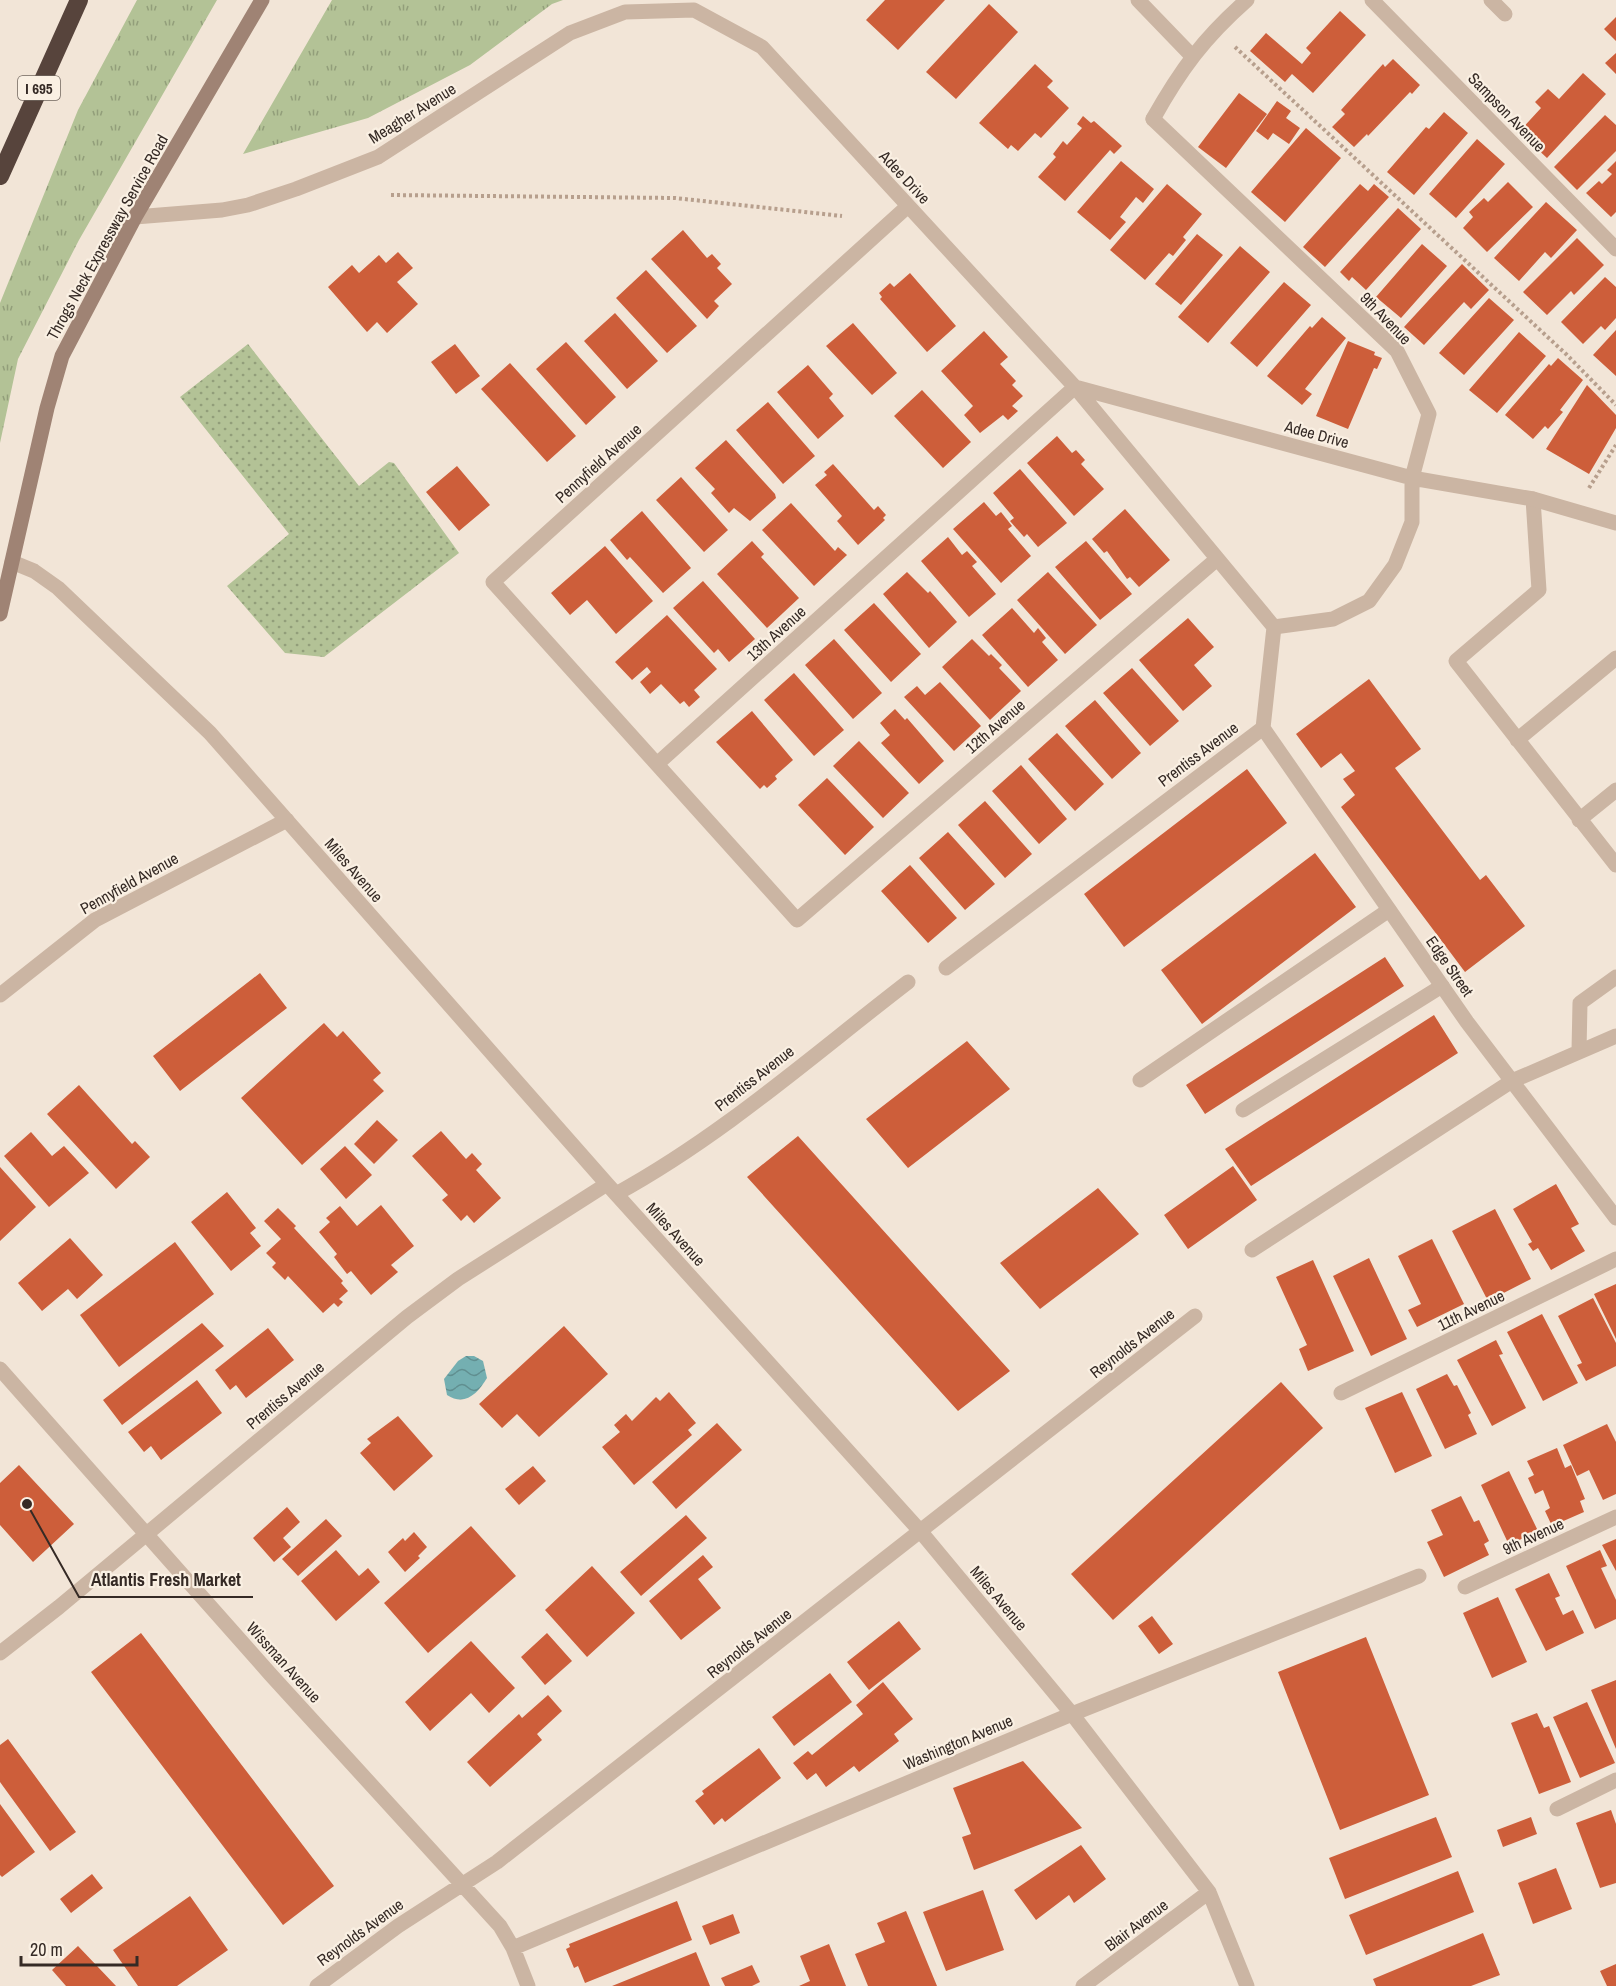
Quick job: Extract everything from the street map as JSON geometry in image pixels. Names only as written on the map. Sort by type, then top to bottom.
[{"type":"highway","name":"I 695","points":[[0,177],[79,0]]},
{"type":"street","name":"Throgs Neck Expressway Service Road","points":[[0,614],[59,366],[74,330],[135,217],[262,0]]},
{"type":"street","points":[[1138,0],[1192,56],[1215,29],[1248,0]]},
{"type":"street","name":"Sampson Avenue","points":[[1372,0],[1616,249]]},
{"type":"street","points":[[1491,0],[1505,14]]},
{"type":"street","name":"Meagher Avenue","points":[[135,217],[222,210],[296,189],[378,157],[570,33],[625,12],[694,10]]},
{"type":"street","name":"Adee Drive","points":[[694,10],[762,47],[1075,387],[1274,627]]},
{"type":"street","name":"9th Avenue","points":[[1192,56],[1179,73],[1153,119],[1397,351],[1429,414],[1412,478]]},
{"type":"street","name":"Pennyfield Avenue","points":[[657,764],[493,582],[908,206]]},
{"type":"street","name":"Adee Drive","points":[[1075,387],[1412,478]]},
{"type":"street","name":"13th Avenue","points":[[657,764],[1075,387]]},
{"type":"street","points":[[1274,627],[1333,619],[1369,601],[1395,565],[1412,522],[1412,478],[1533,499],[1616,523]]},
{"type":"street","points":[[1533,499],[1539,590],[1456,661],[1616,865]]},
{"type":"street","name":"12th Avenue","points":[[657,764],[797,920],[1217,559]]},
{"type":"street","name":"Miles Avenue","points":[[12,562],[34,571],[58,588],[185,707],[611,1189],[921,1532],[1072,1714],[1209,1892],[1247,1986]]},
{"type":"street","name":"Prentiss Avenue","points":[[946,968],[1263,728],[1274,627]]},
{"type":"street","points":[[1517,740],[1616,658]]},
{"type":"street","name":"Edge Street","points":[[1263,728],[1442,986],[1616,1218]]},
{"type":"street","points":[[1579,820],[1616,790]]},
{"type":"street","name":"Pennyfield Avenue","points":[[0,995],[95,920],[287,820]]},
{"type":"street","points":[[1140,1080],[1389,910]]},
{"type":"street","points":[[1579,1052],[1580,1003],[1616,976]]},
{"type":"street","name":"Prentiss Avenue","points":[[0,1653],[407,1317],[458,1279],[611,1189],[696,1146],[908,982]]},
{"type":"street","points":[[1243,1110],[1442,986]]},
{"type":"street","points":[[1252,1250],[1512,1080],[1616,1036]]},
{"type":"street","name":"11th Avenue","points":[[1341,1393],[1616,1259]]},
{"type":"street","name":"Reynolds Avenue","points":[[317,1986],[377,1940],[497,1862],[1195,1316]]},
{"type":"street","name":"Wissman Avenue","points":[[0,1369],[297,1705],[500,1926],[513,1948],[528,1986]]},
{"type":"street","name":"9th Avenue","points":[[1465,1587],[1616,1517]]},
{"type":"street","name":"Washington Avenue","points":[[513,1948],[1072,1714],[1419,1576]]},
{"type":"street","points":[[1557,1809],[1616,1780]]},
{"type":"street","name":"Blair Avenue","points":[[1083,1986],[1209,1892]]},
{"type":"path","points":[[1215,29],[1567,355],[1616,405]]},
{"type":"path","points":[[391,195],[675,198],[842,216]]},
{"type":"path","points":[[1575,512],[1616,445]]},
{"type":"green space","points":[[137,0],[217,0],[79,240],[18,359],[0,443],[0,303],[78,110]]},
{"type":"green space","points":[[332,0],[563,0],[552,4],[470,65],[368,118],[243,154]]},
{"type":"green space","points":[[248,344],[359,486],[389,462],[394,463],[459,553],[324,657],[285,653],[227,586],[289,534],[180,397]]},
{"type":"water","points":[[466,1356],[474,1356],[483,1361],[487,1378],[475,1393],[460,1400],[447,1395],[444,1379],[458,1361]]},
{"type":"building","points":[[885,0],[945,0],[898,50],[866,20]]},
{"type":"building","points":[[989,4],[1018,32],[956,99],[926,72]]},
{"type":"building","points":[[1340,11],[1366,35],[1313,93],[1292,74],[1285,82],[1250,51],[1266,33],[1302,64],[1311,53],[1306,48]]},
{"type":"building","points":[[1616,17],[1616,41],[1604,29]]},
{"type":"building","points":[[1616,53],[1616,74],[1605,63]]},
{"type":"building","points":[[1393,59],[1420,85],[1354,147],[1332,127],[1345,114],[1341,110],[1383,64],[1385,67]]},
{"type":"building","points":[[1035,64],[1053,81],[1047,87],[1069,108],[1041,138],[1035,133],[1018,151],[1011,145],[1008,149],[979,123]]},
{"type":"building","points":[[1583,73],[1606,94],[1547,158],[1519,132],[1541,108],[1535,102],[1548,89],[1559,99]]},
{"type":"building","points":[[1239,93],[1267,114],[1226,168],[1198,147]]},
{"type":"building","points":[[1277,101],[1291,111],[1286,118],[1300,128],[1289,144],[1273,133],[1268,140],[1256,131]]},
{"type":"building","points":[[1444,112],[1468,133],[1414,195],[1387,172],[1426,127],[1429,129]]},
{"type":"building","points":[[1605,115],[1616,125],[1616,151],[1577,190],[1554,167]]},
{"type":"building","points":[[1083,116],[1091,123],[1094,121],[1122,146],[1114,154],[1110,150],[1065,201],[1038,177],[1056,157],[1053,154],[1063,141],[1067,145],[1082,128],[1077,124]]},
{"type":"building","points":[[1306,128],[1341,158],[1285,222],[1251,192]]},
{"type":"building","points":[[1477,139],[1505,164],[1456,218],[1429,194]]},
{"type":"building","points":[[1121,161],[1154,189],[1143,203],[1136,197],[1120,217],[1126,222],[1110,240],[1077,212]]},
{"type":"building","points":[[1616,161],[1616,212],[1611,217],[1586,193],[1599,181],[1602,184],[1612,174],[1607,170]]},
{"type":"building","points":[[1508,182],[1533,207],[1487,252],[1463,228],[1473,217],[1469,212],[1484,198],[1488,202]]},
{"type":"building","points":[[1167,184],[1202,214],[1183,237],[1186,240],[1173,256],[1169,253],[1145,280],[1110,250]]},
{"type":"building","points":[[1360,184],[1368,191],[1374,184],[1389,197],[1325,267],[1303,247]]},
{"type":"building","points":[[1546,202],[1577,230],[1551,258],[1545,252],[1519,281],[1494,258]]},
{"type":"building","points":[[1398,208],[1421,229],[1366,290],[1352,277],[1349,281],[1340,272]]},
{"type":"building","points":[[683,230],[707,258],[712,254],[721,264],[717,268],[732,284],[714,301],[719,306],[707,319],[651,259]]},
{"type":"building","points":[[1197,234],[1223,255],[1181,305],[1155,284]]},
{"type":"building","points":[[1577,238],[1604,265],[1574,295],[1571,291],[1547,315],[1523,292]]},
{"type":"building","points":[[1422,244],[1447,266],[1401,318],[1376,297]]},
{"type":"building","points":[[1240,246],[1270,272],[1208,343],[1178,317]]},
{"type":"building","points":[[398,252],[413,268],[397,282],[418,304],[387,333],[377,322],[367,332],[328,287],[352,265],[359,273],[379,255],[386,263]]},
{"type":"building","points":[[1462,264],[1489,290],[1471,309],[1464,302],[1424,345],[1404,327]]},
{"type":"building","points":[[646,270],[697,326],[667,353],[616,298]]},
{"type":"building","points":[[910,273],[956,326],[927,352],[880,299],[882,297],[879,293],[890,283],[894,287]]},
{"type":"building","points":[[1605,277],[1616,287],[1616,318],[1605,330],[1601,326],[1583,344],[1561,322]]},
{"type":"building","points":[[1284,282],[1311,305],[1257,367],[1230,343]]},
{"type":"building","points":[[1489,298],[1514,320],[1464,375],[1439,353]]},
{"type":"building","points":[[615,313],[658,361],[627,389],[584,341]]},
{"type":"building","points":[[1322,317],[1346,338],[1305,389],[1312,394],[1302,405],[1267,376],[1310,326],[1312,328]]},
{"type":"building","points":[[853,323],[897,373],[872,395],[826,346]]},
{"type":"building","points":[[1616,330],[1616,376],[1593,355]]},
{"type":"building","points":[[984,331],[1008,357],[1000,364],[1016,381],[1012,385],[1023,396],[1012,406],[1018,411],[1008,420],[1003,415],[980,433],[964,415],[973,406],[941,371]]},
{"type":"building","points":[[1519,332],[1546,356],[1497,413],[1469,390]]},
{"type":"building","points":[[1348,341],[1375,352],[1374,355],[1382,358],[1377,369],[1374,368],[1348,429],[1316,416]]},
{"type":"building","points":[[566,342],[616,397],[586,425],[536,369]]},
{"type":"building","points":[[455,344],[480,376],[456,394],[431,362]]},
{"type":"building","points":[[1558,358],[1583,380],[1560,410],[1563,412],[1548,429],[1545,426],[1533,439],[1505,415],[1549,364],[1551,366]]},
{"type":"building","points":[[510,363],[576,436],[547,462],[481,389]]},
{"type":"building","points":[[808,365],[833,394],[829,398],[844,416],[818,439],[777,392]]},
{"type":"building","points":[[1587,385],[1616,415],[1616,428],[1589,474],[1546,449]]},
{"type":"building","points":[[922,390],[971,442],[943,468],[894,416]]},
{"type":"building","points":[[768,402],[815,456],[783,484],[736,430]]},
{"type":"building","points":[[1057,436],[1072,453],[1076,450],[1085,460],[1081,464],[1104,489],[1074,516],[1027,463]]},
{"type":"building","points":[[726,440],[775,494],[776,498],[750,521],[734,508],[729,513],[711,493],[715,489],[695,468]]},
{"type":"building","points":[[833,464],[874,510],[878,506],[886,515],[883,518],[885,520],[858,545],[837,521],[842,516],[815,485],[827,475],[824,472]]},
{"type":"building","points":[[457,466],[490,505],[459,531],[426,492]]},
{"type":"building","points":[[1020,469],[1067,523],[1038,547],[1027,534],[1024,537],[1010,521],[1014,518],[993,493]]},
{"type":"building","points":[[681,477],[728,530],[704,552],[656,500]]},
{"type":"building","points":[[984,502],[996,516],[1001,512],[1012,526],[1008,529],[1031,556],[1001,583],[953,529]]},
{"type":"building","points":[[791,503],[835,551],[838,547],[847,555],[814,586],[762,530]]},
{"type":"building","points":[[1125,509],[1170,560],[1139,587],[1130,577],[1127,579],[1107,551],[1104,553],[1092,539]]},
{"type":"building","points":[[642,511],[691,568],[663,593],[630,557],[627,560],[610,540]]},
{"type":"building","points":[[948,537],[962,555],[967,551],[977,562],[972,566],[996,594],[969,617],[921,561]]},
{"type":"building","points":[[752,541],[764,554],[761,557],[799,598],[767,628],[717,574]]},
{"type":"building","points":[[1086,541],[1132,594],[1100,620],[1055,567]]},
{"type":"building","points":[[605,546],[653,601],[616,634],[587,600],[570,615],[551,593]]},
{"type":"building","points":[[907,572],[928,593],[930,591],[957,622],[929,648],[883,594]]},
{"type":"building","points":[[1048,572],[1097,625],[1065,654],[1017,600]]},
{"type":"building","points":[[703,581],[755,639],[729,662],[718,649],[714,653],[673,608]]},
{"type":"building","points":[[874,603],[921,654],[891,682],[844,630]]},
{"type":"building","points":[[1012,608],[1034,633],[1038,628],[1046,638],[1042,642],[1058,660],[1028,687],[982,635]]},
{"type":"building","points":[[667,615],[717,669],[694,690],[700,697],[689,707],[684,701],[680,704],[661,684],[650,694],[640,682],[651,672],[647,667],[632,680],[615,662]]},
{"type":"building","points":[[1188,618],[1214,647],[1194,665],[1212,686],[1183,711],[1139,660]]},
{"type":"building","points":[[834,639],[882,693],[853,719],[805,665]]},
{"type":"building","points":[[972,639],[1002,665],[999,668],[1021,691],[990,720],[942,667]]},
{"type":"building","points":[[1132,668],[1179,721],[1150,746],[1103,693]]},
{"type":"building","points":[[794,673],[844,730],[814,756],[764,700]]},
{"type":"building","points":[[1369,679],[1421,749],[1395,768],[1480,880],[1486,875],[1525,926],[1465,972],[1341,807],[1355,795],[1343,779],[1355,771],[1341,753],[1321,768],[1296,734]]},
{"type":"building","points":[[940,682],[981,726],[954,751],[904,697],[917,686],[925,695]]},
{"type":"building","points":[[1095,700],[1141,753],[1112,779],[1065,726]]},
{"type":"building","points":[[895,709],[905,720],[907,718],[944,761],[919,784],[881,743],[890,735],[880,723]]},
{"type":"building","points":[[752,711],[793,760],[775,776],[777,779],[767,788],[764,785],[760,789],[716,742]]},
{"type":"building","points":[[1057,733],[1104,784],[1075,811],[1028,759]]},
{"type":"building","points":[[859,741],[909,793],[883,818],[833,766]]},
{"type":"building","points":[[1021,765],[1067,819],[1039,844],[992,791]]},
{"type":"building","points":[[1247,769],[1287,823],[1124,947],[1084,894]]},
{"type":"building","points":[[827,778],[874,827],[845,855],[798,805]]},
{"type":"building","points":[[985,801],[1032,854],[1005,878],[958,825]]},
{"type":"building","points":[[948,832],[995,884],[965,910],[919,858]]},
{"type":"building","points":[[1315,853],[1356,907],[1202,1024],[1161,970]]},
{"type":"building","points":[[910,865],[957,918],[928,943],[881,891]]},
{"type":"building","points":[[1385,957],[1404,986],[1205,1114],[1186,1085]]},
{"type":"building","points":[[260,973],[287,1008],[180,1091],[153,1056]]},
{"type":"building","points":[[1434,1015],[1458,1053],[1251,1186],[1225,1149]]},
{"type":"building","points":[[324,1023],[337,1037],[343,1031],[381,1073],[373,1080],[384,1091],[302,1165],[241,1098]]},
{"type":"building","points":[[967,1041],[1010,1089],[908,1168],[866,1119]]},
{"type":"building","points":[[79,1085],[132,1144],[135,1141],[150,1157],[116,1189],[47,1114]]},
{"type":"building","points":[[377,1120],[398,1140],[374,1164],[354,1144]]},
{"type":"building","points":[[441,1131],[466,1159],[472,1153],[482,1164],[476,1170],[501,1198],[474,1223],[467,1215],[461,1221],[442,1200],[448,1195],[412,1156]]},
{"type":"building","points":[[31,1132],[52,1156],[64,1146],[89,1173],[49,1207],[4,1156]]},
{"type":"building","points":[[798,1136],[1010,1371],[958,1411],[747,1177]]},
{"type":"building","points":[[345,1146],[372,1175],[346,1199],[320,1169]]},
{"type":"building","points":[[1233,1166],[1257,1200],[1188,1249],[1164,1215]]},
{"type":"building","points":[[0,1167],[36,1207],[0,1241]]},
{"type":"building","points":[[1556,1184],[1579,1224],[1571,1228],[1585,1251],[1551,1270],[1538,1248],[1533,1251],[1528,1244],[1532,1242],[1513,1209]]},
{"type":"building","points":[[1098,1188],[1139,1234],[1040,1309],[1000,1263]]},
{"type":"building","points":[[227,1192],[256,1228],[250,1233],[261,1246],[231,1271],[191,1222]]},
{"type":"building","points":[[381,1205],[414,1246],[391,1265],[398,1272],[371,1295],[351,1271],[347,1274],[334,1257],[337,1254],[319,1232],[330,1222],[326,1218],[340,1206],[357,1226]]},
{"type":"building","points":[[278,1208],[343,1281],[341,1283],[348,1291],[339,1299],[343,1302],[338,1307],[334,1303],[323,1313],[288,1276],[285,1280],[272,1267],[276,1263],[266,1253],[281,1239],[264,1221]]},
{"type":"building","points":[[1495,1209],[1531,1279],[1488,1301],[1452,1231]]},
{"type":"building","points":[[70,1238],[103,1275],[77,1299],[68,1289],[42,1311],[18,1283]]},
{"type":"building","points":[[1432,1239],[1464,1304],[1417,1327],[1408,1310],[1421,1304],[1398,1256]]},
{"type":"building","points":[[175,1242],[214,1294],[119,1367],[80,1315]]},
{"type":"building","points":[[1369,1258],[1407,1339],[1371,1356],[1333,1276]]},
{"type":"building","points":[[1313,1260],[1354,1351],[1308,1371],[1299,1349],[1307,1345],[1276,1277]]},
{"type":"building","points":[[1616,1284],[1616,1339],[1594,1294]]},
{"type":"building","points":[[1593,1298],[1616,1343],[1616,1366],[1586,1381],[1577,1365],[1582,1363],[1558,1316]]},
{"type":"building","points":[[1542,1314],[1578,1383],[1543,1401],[1507,1332]]},
{"type":"building","points":[[202,1323],[224,1346],[122,1425],[103,1400]]},
{"type":"building","points":[[564,1326],[608,1374],[539,1437],[517,1414],[502,1428],[479,1404]]},
{"type":"building","points":[[268,1328],[294,1360],[246,1398],[236,1385],[230,1390],[215,1370]]},
{"type":"building","points":[[1496,1340],[1503,1354],[1499,1355],[1526,1408],[1492,1426],[1457,1360]]},
{"type":"building","points":[[1447,1374],[1454,1386],[1457,1385],[1471,1413],[1468,1415],[1477,1434],[1445,1449],[1416,1389]]},
{"type":"building","points":[[197,1380],[222,1413],[161,1460],[151,1446],[144,1452],[128,1432]]},
{"type":"building","points":[[1281,1382],[1323,1428],[1113,1620],[1071,1574]]},
{"type":"building","points":[[669,1392],[696,1423],[688,1430],[692,1435],[634,1485],[602,1447],[620,1432],[614,1425],[626,1414],[632,1421],[656,1397],[660,1401]]},
{"type":"building","points":[[1402,1392],[1432,1456],[1395,1473],[1365,1408]]},
{"type":"building","points":[[398,1416],[433,1456],[394,1491],[360,1453],[371,1443],[367,1439]]},
{"type":"building","points":[[717,1423],[742,1450],[676,1509],[652,1482]]},
{"type":"building","points":[[1607,1424],[1616,1442],[1616,1494],[1603,1500],[1589,1470],[1577,1476],[1563,1445]]},
{"type":"building","points":[[1557,1448],[1565,1468],[1571,1465],[1585,1499],[1580,1501],[1584,1512],[1552,1526],[1545,1511],[1550,1508],[1543,1490],[1535,1494],[1528,1478],[1534,1475],[1527,1461]]},
{"type":"building","points":[[19,1465],[74,1524],[33,1562],[0,1525],[0,1483]]},
{"type":"building","points":[[533,1466],[546,1481],[519,1505],[505,1489]]},
{"type":"building","points":[[1509,1471],[1538,1531],[1509,1545],[1481,1485]]},
{"type":"building","points":[[1461,1496],[1474,1522],[1479,1520],[1489,1541],[1484,1544],[1489,1555],[1444,1577],[1427,1542],[1443,1535],[1431,1510]]},
{"type":"building","points":[[287,1507],[300,1522],[283,1538],[291,1547],[274,1562],[253,1538]]},
{"type":"building","points":[[686,1515],[707,1538],[641,1596],[620,1572]]},
{"type":"building","points":[[326,1519],[342,1536],[298,1576],[282,1559]]},
{"type":"building","points":[[471,1526],[516,1576],[428,1653],[384,1603]]},
{"type":"building","points":[[414,1532],[427,1547],[418,1556],[420,1558],[405,1572],[388,1552],[403,1538],[405,1541]]},
{"type":"building","points":[[1616,1539],[1616,1571],[1602,1545]]},
{"type":"building","points":[[336,1550],[359,1576],[368,1568],[380,1582],[336,1621],[301,1581]]},
{"type":"building","points":[[1600,1550],[1607,1566],[1601,1568],[1616,1600],[1616,1619],[1595,1629],[1566,1566]]},
{"type":"building","points":[[703,1555],[713,1567],[698,1579],[721,1608],[681,1640],[649,1601]]},
{"type":"building","points":[[592,1566],[635,1613],[587,1657],[545,1610]]},
{"type":"building","points":[[1549,1573],[1560,1596],[1555,1598],[1563,1615],[1573,1610],[1584,1633],[1546,1651],[1515,1589]]},
{"type":"building","points":[[1498,1597],[1527,1662],[1492,1678],[1463,1613]]},
{"type":"building","points":[[1152,1616],[1173,1644],[1159,1654],[1138,1626]]},
{"type":"building","points":[[899,1621],[921,1649],[869,1690],[847,1662]]},
{"type":"building","points":[[141,1633],[334,1886],[283,1925],[91,1672]]},
{"type":"building","points":[[547,1633],[572,1661],[545,1685],[521,1657]]},
{"type":"building","points":[[1366,1637],[1429,1795],[1340,1830],[1278,1672]]},
{"type":"building","points":[[471,1641],[515,1688],[489,1713],[471,1693],[430,1731],[405,1702]]},
{"type":"building","points":[[830,1673],[852,1702],[794,1746],[772,1717]]},
{"type":"building","points":[[1616,1680],[1616,1749],[1591,1690]]},
{"type":"building","points":[[883,1682],[913,1719],[894,1734],[899,1741],[859,1772],[854,1766],[826,1787],[816,1773],[807,1780],[793,1763],[808,1751],[812,1755],[863,1714],[856,1705]]},
{"type":"building","points":[[548,1695],[562,1711],[537,1734],[542,1740],[490,1787],[467,1762],[519,1714],[522,1718]]},
{"type":"building","points":[[1587,1702],[1615,1763],[1580,1778],[1553,1717]]},
{"type":"building","points":[[1537,1713],[1544,1728],[1549,1726],[1571,1782],[1539,1794],[1511,1723]]},
{"type":"building","points":[[8,1739],[76,1832],[50,1851],[0,1782],[0,1745]]},
{"type":"building","points":[[759,1748],[781,1778],[725,1822],[722,1818],[714,1825],[695,1801],[704,1794],[702,1791]]},
{"type":"building","points":[[1023,1761],[1082,1828],[974,1870],[962,1837],[971,1834],[953,1788]]},
{"type":"building","points":[[0,1804],[35,1852],[2,1877],[0,1875]]},
{"type":"building","points":[[1611,1810],[1616,1824],[1616,1883],[1600,1888],[1576,1823]]},
{"type":"building","points":[[1436,1817],[1452,1857],[1345,1899],[1329,1858]]},
{"type":"building","points":[[1531,1817],[1537,1834],[1503,1847],[1497,1830]]},
{"type":"building","points":[[1081,1845],[1106,1879],[1074,1903],[1069,1895],[1036,1920],[1014,1890]]},
{"type":"building","points":[[1556,1868],[1572,1909],[1533,1924],[1518,1883]]},
{"type":"building","points":[[1458,1871],[1474,1912],[1366,1955],[1349,1915]]},
{"type":"building","points":[[92,1874],[103,1888],[71,1913],[60,1899]]},
{"type":"building","points":[[983,1890],[1004,1950],[946,1971],[923,1912]]},
{"type":"building","points":[[190,1896],[228,1950],[177,1986],[138,1986],[113,1950]]},
{"type":"building","points":[[677,1901],[692,1940],[585,1983],[578,1966],[574,1968],[566,1949],[570,1947],[569,1944]]},
{"type":"building","points":[[906,1911],[937,1986],[868,1986],[855,1954],[885,1942],[877,1923]]},
{"type":"building","points":[[733,1914],[740,1933],[710,1945],[702,1926]]},
{"type":"building","points":[[1483,1933],[1500,1975],[1471,1986],[1376,1986],[1373,1979]]},
{"type":"building","points":[[829,1944],[846,1986],[799,1986],[810,1981],[800,1956]]},
{"type":"building","points":[[78,1946],[116,1986],[66,1986],[52,1970]]},
{"type":"building","points":[[696,1952],[710,1986],[612,1986]]},
{"type":"building","points":[[1616,1964],[1616,1986],[1607,1986],[1600,1971]]},
{"type":"building","points":[[752,1965],[760,1982],[752,1986],[725,1986],[721,1978]]},
{"type":"place","name":"Atlantis Fresh Market","points":[[27,1504]]}]
